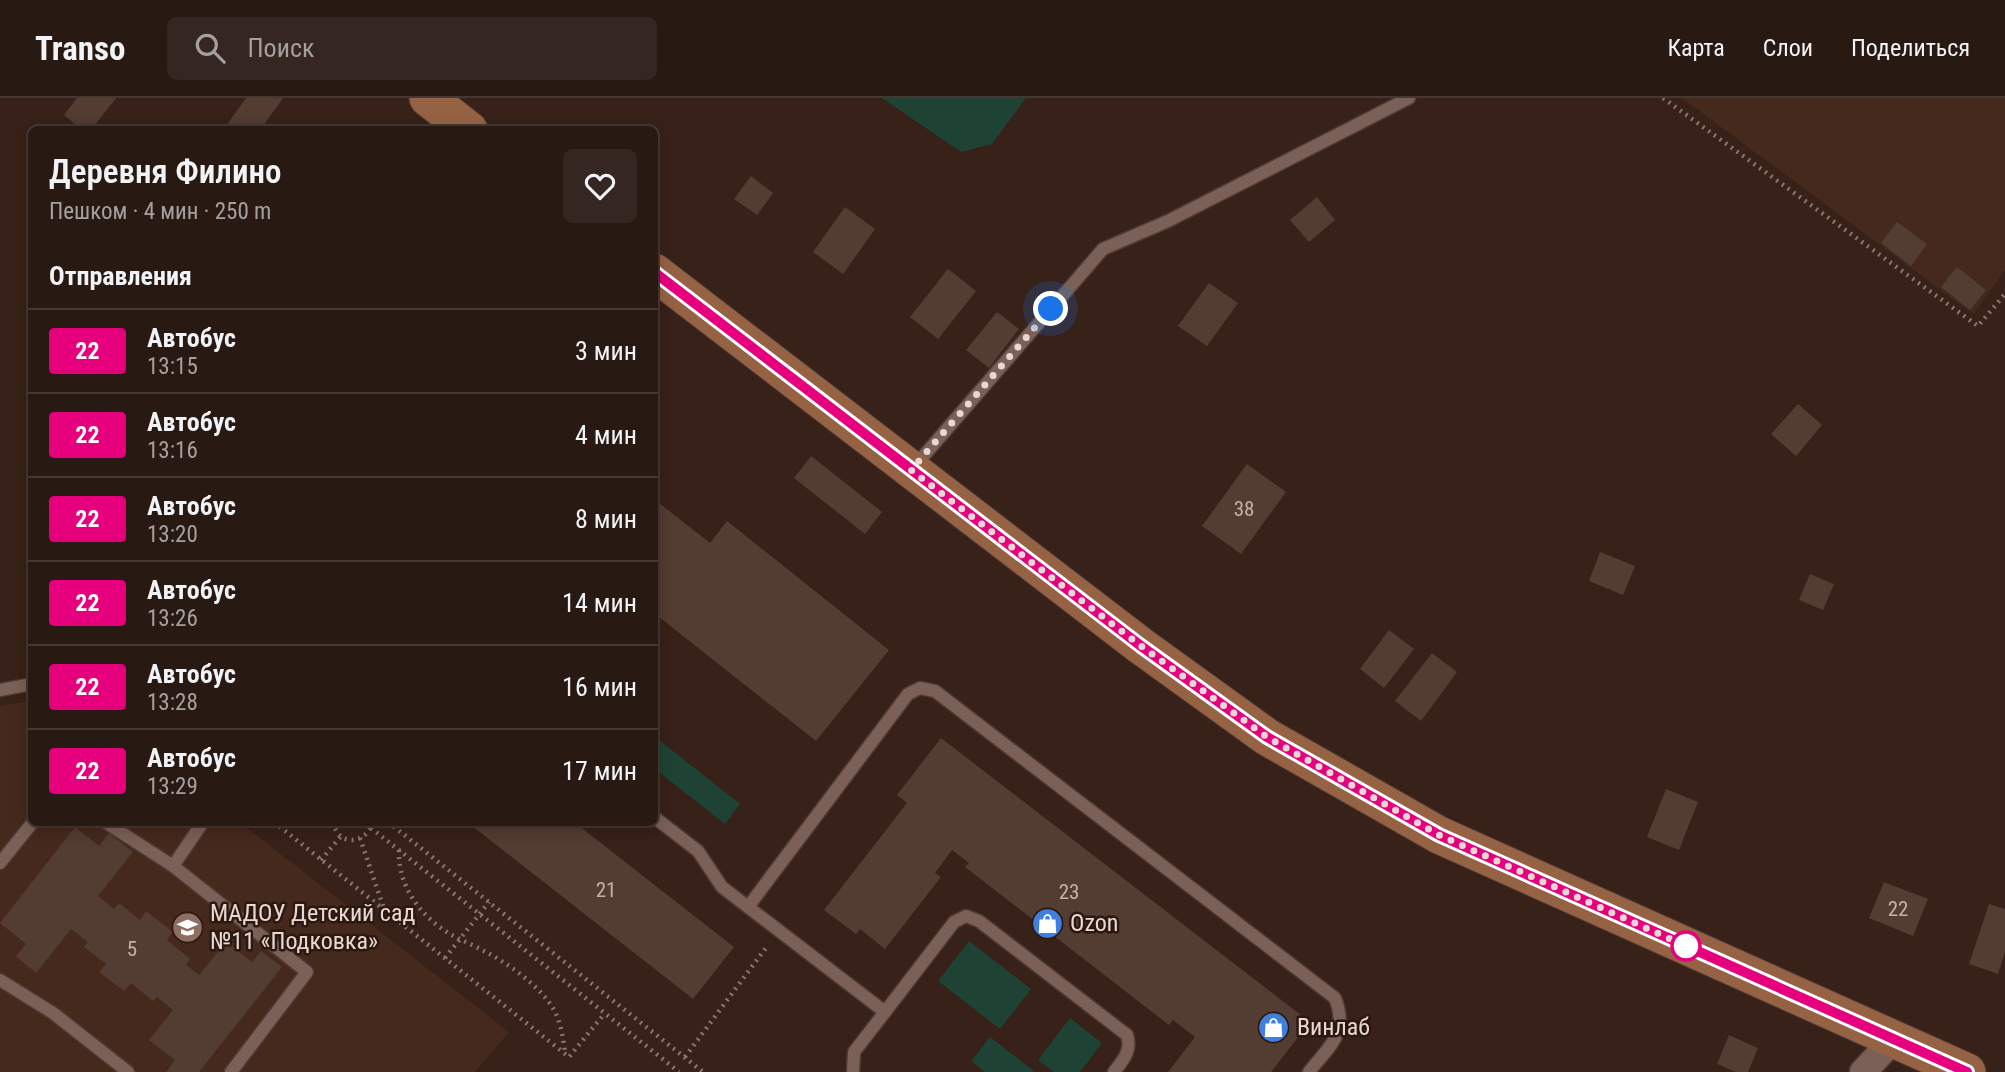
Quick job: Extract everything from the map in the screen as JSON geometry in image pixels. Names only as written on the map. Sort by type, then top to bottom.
[{"type":"main road","points":[[428,98],[464,126]]},
{"type":"main road","points":[[658,275],[1141,646],[1278,744],[1439,835],[1967,1072]]},
{"type":"street","points":[[1863,1072],[1894,1038]]},
{"type":"lane","points":[[911,470],[1103,249],[1168,220],[1409,98]]},
{"type":"lane","points":[[0,690],[28,685]]},
{"type":"lane","points":[[748,907],[908,694],[920,688],[935,691],[1335,998],[1341,1023],[1337,1036],[1310,1072]]},
{"type":"lane","points":[[658,820],[698,851],[722,887],[885,1012]]},
{"type":"lane","points":[[0,863],[30,826]]},
{"type":"lane","points":[[111,826],[173,866],[307,972],[231,1072]]},
{"type":"lane","points":[[173,866],[200,826]]},
{"type":"lane","points":[[853,1072],[854,1052],[954,922],[966,916],[978,920],[1127,1035],[1127,1055],[1114,1072]]},
{"type":"lane","points":[[0,980],[53,1013],[128,1072]]},
{"type":"path","points":[[1663,98],[1978,326],[2005,294]]},
{"type":"path","points":[[279,826],[569,1057],[604,1013]]},
{"type":"path","points":[[334,826],[347,839],[365,836],[371,826]]},
{"type":"path","points":[[373,826],[399,850],[679,1072]]},
{"type":"path","points":[[393,826],[703,1072]]},
{"type":"path","points":[[321,860],[341,836]]},
{"type":"path","points":[[360,838],[384,910]]},
{"type":"path","points":[[399,850],[404,886],[419,907],[441,928],[511,967],[535,987],[554,1010],[562,1032],[565,1053]]},
{"type":"path","points":[[445,958],[489,902]]},
{"type":"path","points":[[685,1057],[779,931]]},
{"type":"shaded area","points":[[1682,98],[2005,98],[2005,270],[1973,314]]},
{"type":"shaded area","name":"МАДОУ Детский сад №11 «Подковка»","points":[[28,701],[28,826],[245,826],[509,1032],[475,1072],[0,1072],[0,706]]},
{"type":"green space","points":[[882,98],[1026,98],[992,144],[961,152]]},
{"type":"green space","points":[[658,741],[740,804],[725,824],[658,771]]},
{"type":"green space","points":[[969,941],[1031,989],[1000,1029],[938,981]]},
{"type":"green space","points":[[1070,1018],[1102,1043],[1080,1072],[1054,1072],[1038,1060]]},
{"type":"green space","points":[[990,1037],[1035,1072],[985,1072],[971,1061]]},
{"type":"building","points":[[77,98],[116,98],[94,126],[77,126],[64,115]]},
{"type":"building","points":[[246,98],[283,98],[263,126],[226,126]]},
{"type":"building","points":[[751,176],[773,193],[757,215],[734,199]]},
{"type":"building","points":[[1317,197],[1335,220],[1309,242],[1290,220]]},
{"type":"building","points":[[845,207],[875,229],[843,274],[813,252]]},
{"type":"building","points":[[1897,222],[1927,244],[1911,266],[1881,243]]},
{"type":"building","points":[[1957,267],[1986,290],[1970,310],[1941,287]]},
{"type":"building","points":[[948,269],[976,291],[938,339],[910,317]]},
{"type":"building","points":[[1209,283],[1238,303],[1207,346],[1178,326]]},
{"type":"building","points":[[997,312],[1019,329],[989,368],[966,350]]},
{"type":"building","points":[[1798,404],[1822,425],[1796,456],[1771,434]]},
{"type":"building","points":[[811,456],[882,512],[865,534],[794,478]]},
{"type":"building","points":[[1247,464],[1286,492],[1241,554],[1202,526]]},
{"type":"building","points":[[658,502],[710,543],[727,521],[889,650],[816,741],[658,616]]},
{"type":"building","points":[[1600,552],[1635,566],[1623,595],[1589,581]]},
{"type":"building","points":[[1810,574],[1834,584],[1823,610],[1799,600]]},
{"type":"building","points":[[1389,630],[1414,649],[1384,688],[1360,669]]},
{"type":"building","points":[[1432,653],[1457,672],[1421,721],[1395,701]]},
{"type":"building","points":[[941,738],[1310,1022],[1271,1072],[1168,1072],[1195,1037],[1173,1020],[1169,1025],[965,867],[969,863],[952,850],[935,873],[941,877],[885,949],[860,929],[856,934],[824,910],[907,803],[897,795]]},
{"type":"building","points":[[1666,789],[1698,802],[1679,850],[1647,837]]},
{"type":"building","points":[[472,826],[579,826],[734,947],[693,999]]},
{"type":"building","points":[[75,827],[99,846],[109,833],[133,852],[98,896],[114,909],[119,903],[140,920],[146,911],[173,932],[167,940],[190,959],[186,965],[199,975],[226,942],[252,962],[261,951],[282,967],[199,1072],[166,1072],[175,1060],[149,1040],[173,1010],[157,997],[153,1001],[131,983],[124,991],[99,972],[106,964],[84,947],[88,942],[71,929],[36,973],[16,956],[26,944],[0,923]]},
{"type":"building","points":[[1884,882],[1928,899],[1913,936],[1869,918]]},
{"type":"building","points":[[1989,904],[2005,909],[2005,952],[1998,974],[1969,964]]},
{"type":"building","points":[[1729,1035],[1758,1048],[1748,1072],[1736,1072],[1717,1064]]},
{"type":"bus line","name":"22","points":[[658,275],[1141,646],[1267,737],[1439,835],[1967,1072]]},
{"type":"place","name":"Ozon","points":[[1047,923]]},
{"type":"place","name":"МАДОУ Детский сад №11 «Подковка»","points":[[187,927]]},
{"type":"place","name":"Винлаб","points":[[1274,1027]]},
{"type":"route","points":[[1051,309],[911,470],[1141,646],[1267,737],[1439,835],[1686,946]]}]
